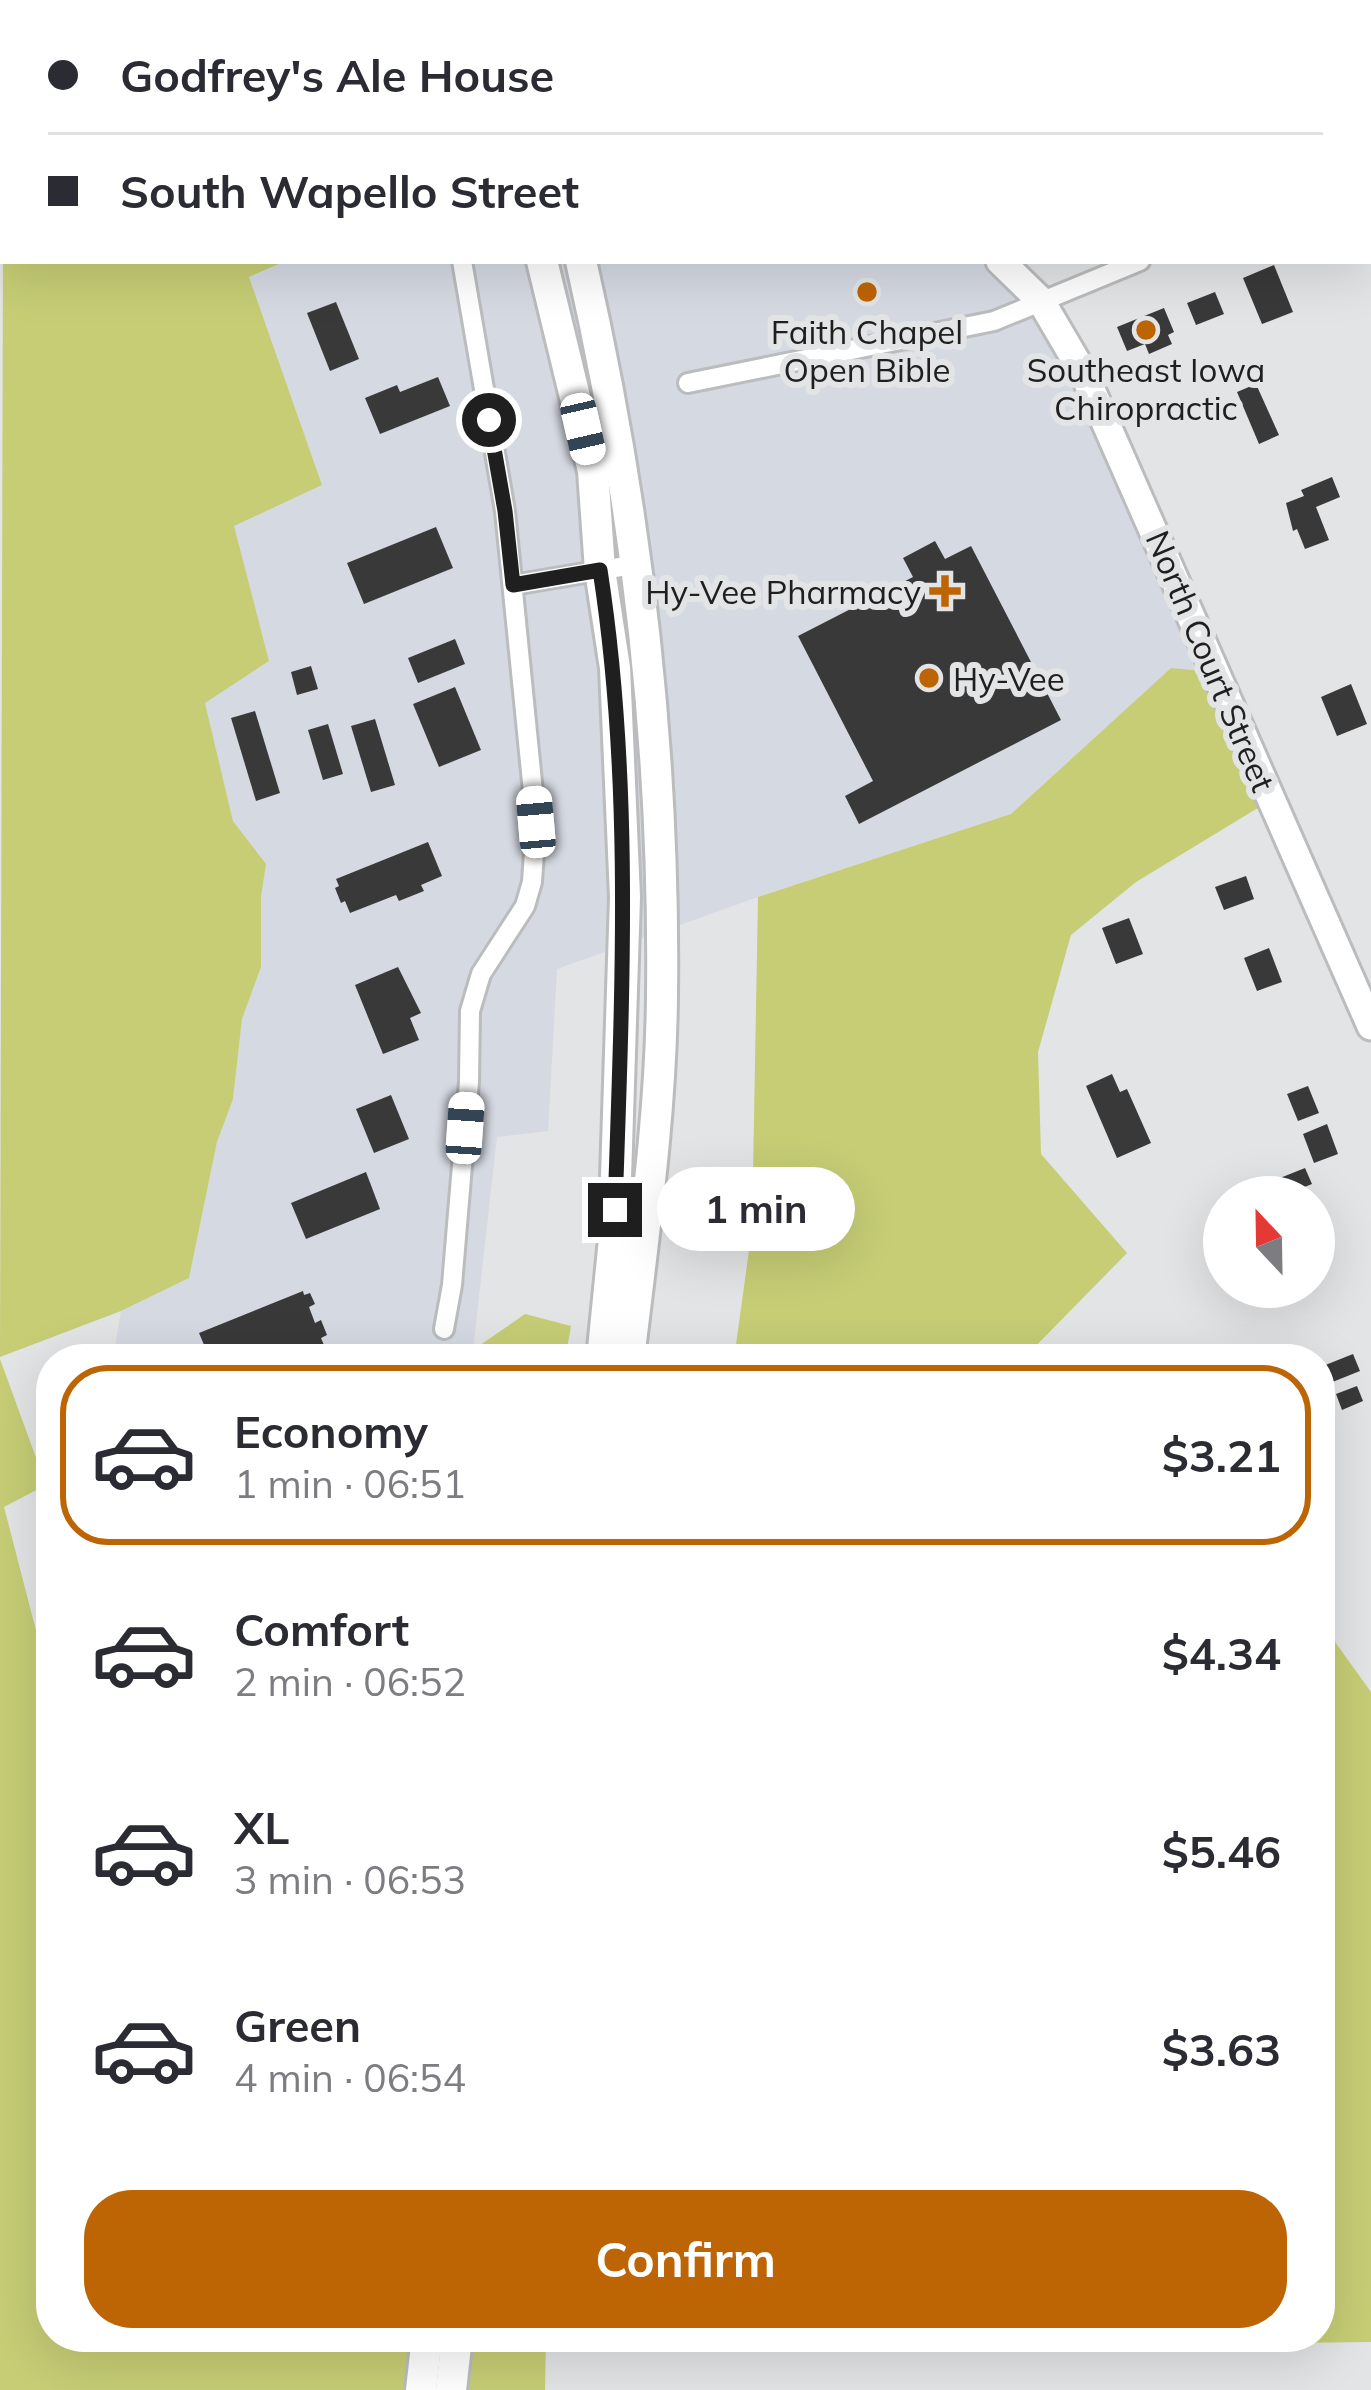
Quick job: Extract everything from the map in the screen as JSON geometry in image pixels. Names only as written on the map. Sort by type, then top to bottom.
[{"type":"highway","points":[[543,264],[592,471],[615,668],[625,897],[614,1239],[604,1344]]},
{"type":"highway","points":[[582,264],[610,388],[638,564],[657,769],[662,998],[631,1344]]},
{"type":"highway","points":[[421,2390],[425,2352]]},
{"type":"highway","points":[[451,2390],[455,2352]]},
{"type":"main road","name":"North Court Street","points":[[1010,266],[1041,301],[1066,341],[1111,433],[1371,1026]]},
{"type":"street","points":[[444,1329],[452,1285],[470,1011],[481,974],[525,906],[532,882],[536,822],[505,511],[463,264]]},
{"type":"street","points":[[688,383],[994,321],[1133,264]]},
{"type":"street","points":[[513,585],[638,564]]},
{"type":"shaded area","points":[[280,264],[1003,264],[1041,301],[1214,672],[1171,668],[1011,814],[557,969],[548,1131],[497,1137],[474,1344],[116,1344],[121,1311],[189,1278],[217,1142],[233,1099],[242,1019],[261,967],[266,864],[233,821],[205,703],[269,661],[233,526],[322,485],[249,277]]},
{"type":"green space","points":[[3,264],[279,264],[249,277],[322,485],[234,526],[269,661],[205,703],[233,821],[266,864],[261,967],[242,1019],[233,1099],[217,1142],[189,1278],[121,1311],[0,1357]]},
{"type":"green space","points":[[1171,668],[1214,672],[1271,800],[1136,882],[1071,935],[1038,1052],[1041,1154],[1127,1253],[1038,1344],[736,1344],[752,1229],[758,897],[1011,814]]},
{"type":"green space","points":[[525,1314],[571,1326],[568,1344],[482,1344]]},
{"type":"green space","points":[[0,1359],[36,1458],[36,1490],[4,1507],[36,1630],[36,2352],[415,2352],[412,2390],[0,2390]]},
{"type":"green space","points":[[1335,1642],[1371,1692],[1371,2342],[1335,2342]]},
{"type":"green space","points":[[455,2352],[546,2352],[545,2390],[451,2390]]},
{"type":"building","points":[[1274,265],[1293,312],[1262,324],[1243,278]]},
{"type":"building","points":[[1215,292],[1224,314],[1196,325],[1187,303]]},
{"type":"building","points":[[336,302],[359,359],[330,371],[307,313]]},
{"type":"building","name":"Southeast Iowa Chiropractic","points":[[1164,308],[1174,332],[1168,335],[1172,344],[1149,354],[1145,344],[1127,351],[1117,327]]},
{"type":"building","points":[[438,377],[450,406],[380,434],[365,398],[397,385],[400,392]]},
{"type":"building","points":[[1256,384],[1279,435],[1259,444],[1237,392]]},
{"type":"building","points":[[1332,477],[1340,497],[1316,507],[1329,540],[1305,549],[1297,529],[1293,531],[1286,503],[1304,496],[1301,490]]},
{"type":"building","points":[[436,527],[453,568],[364,604],[347,563]]},
{"type":"building","name":"Hy-Vee","points":[[935,541],[945,559],[971,546],[1061,720],[859,824],[845,796],[873,781],[798,636],[913,577],[903,558]]},
{"type":"building","points":[[455,639],[465,664],[418,683],[408,658]]},
{"type":"building","points":[[311,666],[318,689],[297,695],[291,672]]},
{"type":"building","points":[[1351,684],[1367,724],[1337,736],[1321,697]]},
{"type":"building","points":[[455,687],[481,750],[439,767],[413,704]]},
{"type":"building","points":[[255,711],[280,793],[256,801],[231,718]]},
{"type":"building","points":[[375,719],[395,785],[371,792],[351,726]]},
{"type":"building","points":[[328,724],[343,774],[323,780],[308,730]]},
{"type":"building","points":[[428,842],[442,876],[421,885],[424,891],[399,901],[396,895],[350,913],[345,901],[341,903],[336,879]]},
{"type":"building","points":[[1246,876],[1254,899],[1224,910],[1215,887]]},
{"type":"building","points":[[1129,918],[1143,954],[1116,964],[1102,928]]},
{"type":"building","points":[[1269,948],[1282,982],[1257,991],[1244,958]]},
{"type":"building","points":[[398,967],[421,1013],[410,1018],[419,1040],[383,1054],[355,985]]},
{"type":"building","points":[[1112,1074],[1120,1092],[1127,1089],[1151,1143],[1117,1158],[1086,1086]]},
{"type":"building","points":[[1308,1086],[1319,1113],[1298,1121],[1287,1094]]},
{"type":"building","points":[[391,1095],[409,1139],[374,1153],[356,1109]]},
{"type":"building","points":[[1327,1124],[1338,1154],[1314,1163],[1303,1134]]},
{"type":"building","points":[[1305,1168],[1308,1176],[1285,1176]]},
{"type":"building","points":[[366,1172],[380,1209],[306,1239],[291,1203]]},
{"type":"building","points":[[303,1291],[310,1293],[315,1323],[321,1320],[327,1335],[321,1338],[324,1344],[204,1344],[199,1333]]},
{"type":"building","points":[[1353,1354],[1360,1371],[1335,1381],[1335,1361]]},
{"type":"building","points":[[1357,1386],[1363,1401],[1342,1410],[1336,1394]]},
{"type":"place","name":"Faith Chapel Open Bible","points":[[867,292]]},
{"type":"place","name":"Southeast Iowa Chiropractic","points":[[1146,330]]},
{"type":"place","name":"Hy-Vee Pharmacy","points":[[945,591]]},
{"type":"place","name":"Hy-Vee","points":[[929,678]]},
{"type":"route","points":[[489,420],[513,585],[600,570],[615,668],[625,897],[615,1210]]}]
